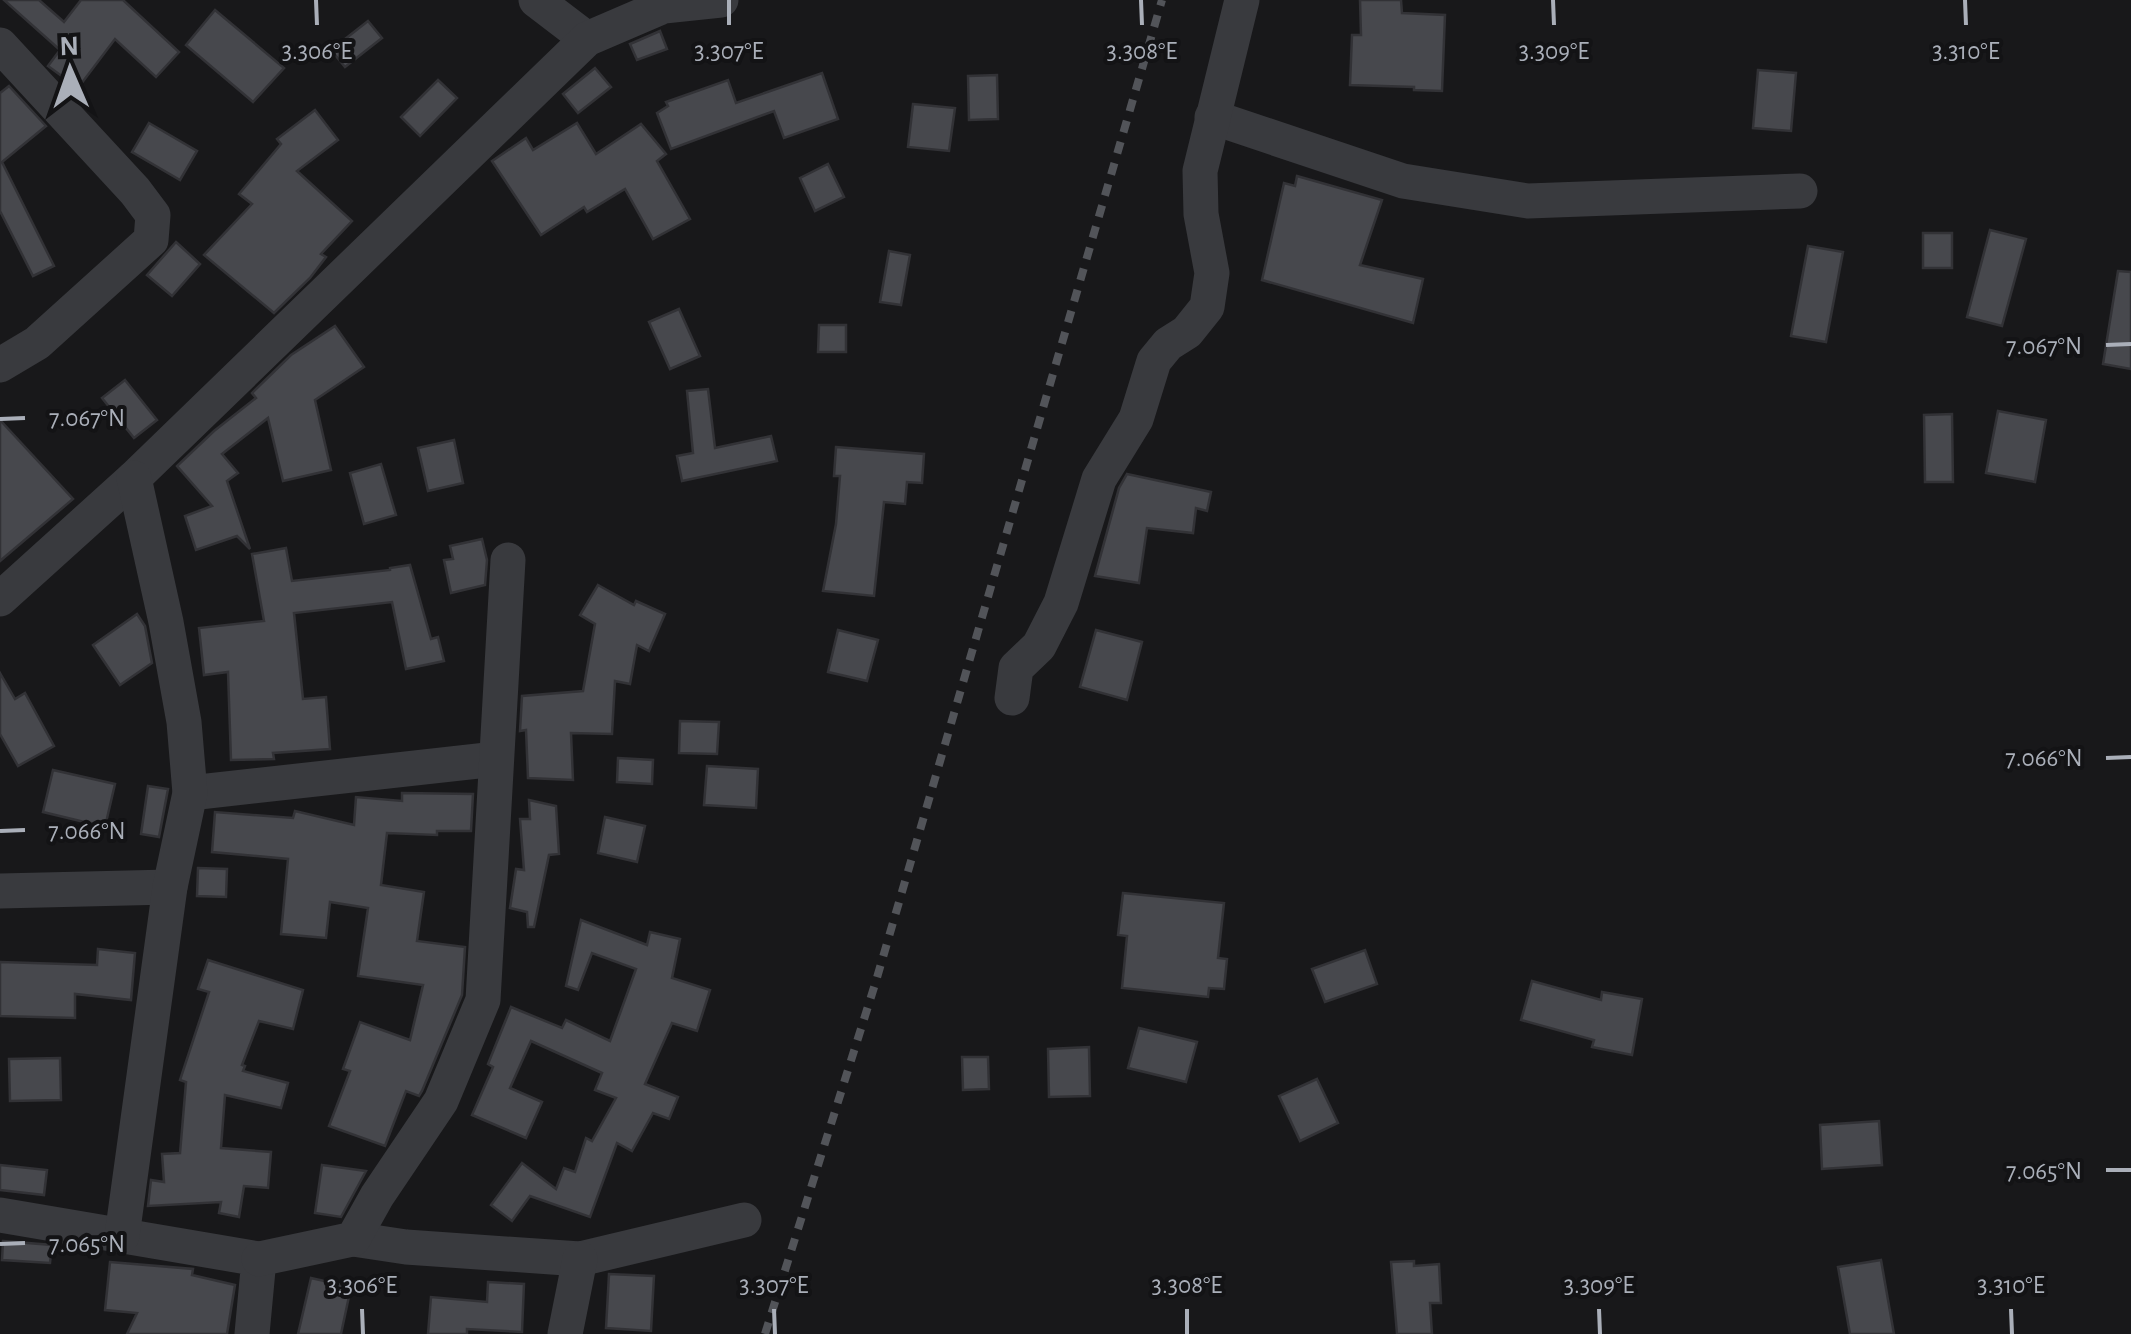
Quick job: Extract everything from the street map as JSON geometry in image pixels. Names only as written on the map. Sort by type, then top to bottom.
[{"type":"street","points":[[536,0],[587,39]]},
{"type":"street","points":[[0,599],[134,478],[587,39],[664,6],[722,0]]},
{"type":"street","points":[[1012,698],[1016,668],[1039,646],[1061,603],[1099,479],[1136,419],[1154,360],[1168,344],[1188,332],[1207,307],[1212,273],[1201,214],[1200,171],[1242,0]]},
{"type":"street","points":[[0,45],[154,215],[151,240],[37,344],[0,365]]},
{"type":"street","points":[[1212,118],[1403,181],[1528,201],[1800,190]]},
{"type":"street","points":[[122,1236],[170,887],[190,793],[182,705],[134,478]]},
{"type":"street","points":[[353,1239],[441,1101],[483,1000],[508,560]]},
{"type":"street","points":[[190,793],[496,759]]},
{"type":"street","points":[[0,892],[170,887]]},
{"type":"street","points":[[0,1215],[259,1259],[353,1239],[406,1247],[580,1259],[744,1220]]},
{"type":"street","points":[[252,1334],[259,1259]]},
{"type":"street","points":[[565,1334],[580,1259]]},
{"type":"building","points":[[4,0],[39,0],[64,22],[81,0],[123,0],[179,52],[156,77],[115,39],[78,88],[48,66],[60,50]]},
{"type":"building","points":[[1360,0],[1401,0],[1402,13],[1445,15],[1442,91],[1350,85],[1352,35],[1361,35]]},
{"type":"building","points":[[215,10],[284,68],[253,102],[186,45]]},
{"type":"building","points":[[368,21],[382,38],[345,67],[331,50]]},
{"type":"building","points":[[660,31],[667,49],[637,60],[630,44]]},
{"type":"building","points":[[595,68],[611,87],[578,113],[563,94]]},
{"type":"building","points":[[1758,70],[1796,73],[1791,131],[1753,128]]},
{"type":"building","points":[[822,73],[838,119],[784,138],[774,111],[671,149],[657,113],[668,106],[666,102],[728,80],[736,103]]},
{"type":"building","points":[[997,75],[998,119],[969,120],[968,76]]},
{"type":"building","points":[[438,80],[457,98],[420,136],[401,117]]},
{"type":"building","points":[[9,86],[46,126],[2,162],[54,266],[33,276],[0,211],[0,93]]},
{"type":"building","points":[[913,104],[955,108],[949,151],[908,147]]},
{"type":"building","points":[[315,110],[338,140],[297,171],[352,221],[321,254],[326,257],[310,278],[274,313],[204,255],[252,204],[239,194],[281,144],[277,139]]},
{"type":"building","points":[[149,123],[197,151],[180,180],[132,152]]},
{"type":"building","points":[[577,123],[596,154],[641,124],[666,154],[657,161],[690,219],[653,239],[625,189],[587,212],[584,207],[541,235],[492,161],[526,138],[533,150]]},
{"type":"building","points":[[828,164],[844,197],[815,211],[800,178]]},
{"type":"building","points":[[1297,176],[1382,200],[1360,265],[1423,279],[1413,323],[1262,280],[1284,183],[1295,186]]},
{"type":"building","points":[[1990,230],[2026,239],[2002,326],[1967,317]]},
{"type":"building","points":[[1923,233],[1952,233],[1952,268],[1923,268]]},
{"type":"building","points":[[176,242],[200,264],[172,296],[147,275]]},
{"type":"building","points":[[1808,246],[1843,252],[1826,342],[1791,336]]},
{"type":"building","points":[[889,251],[910,255],[901,305],[880,302]]},
{"type":"building","points":[[2118,271],[2131,272],[2131,369],[2103,364]]},
{"type":"building","points":[[679,309],[700,356],[670,369],[649,322]]},
{"type":"building","points":[[819,325],[846,325],[846,352],[818,352]]},
{"type":"building","points":[[335,326],[364,367],[315,400],[331,470],[283,481],[268,418],[222,454],[238,473],[227,481],[250,549],[237,536],[196,550],[185,516],[212,506],[177,466],[256,398],[252,393],[291,355]]},
{"type":"building","points":[[125,380],[157,420],[134,438],[102,398]]},
{"type":"building","points":[[708,389],[715,448],[771,436],[777,461],[682,481],[677,456],[693,453],[687,391]]},
{"type":"building","points":[[1998,411],[2046,420],[2035,482],[1986,473]]},
{"type":"building","points":[[1952,414],[1953,482],[1925,482],[1924,415]]},
{"type":"building","points":[[0,420],[73,499],[0,561]]},
{"type":"building","points":[[454,440],[463,483],[428,491],[418,448]]},
{"type":"building","points":[[836,447],[924,454],[922,483],[907,482],[905,504],[884,502],[874,596],[823,591],[836,524],[840,476],[834,476]]},
{"type":"building","points":[[381,464],[396,515],[364,524],[350,473]]},
{"type":"building","points":[[1127,474],[1211,492],[1207,511],[1196,508],[1193,533],[1147,528],[1139,583],[1095,576],[1119,488]]},
{"type":"building","points":[[482,539],[487,560],[485,585],[451,593],[444,560],[453,559],[450,546]]},
{"type":"building","points":[[286,548],[292,581],[410,565],[431,639],[438,637],[444,661],[406,669],[392,602],[294,613],[303,699],[326,697],[330,749],[273,753],[274,759],[231,760],[228,672],[204,675],[199,628],[264,621],[252,554]]},
{"type":"building","points":[[598,585],[634,605],[636,601],[665,614],[649,651],[637,645],[630,684],[615,681],[612,734],[571,733],[573,780],[528,778],[526,730],[520,731],[522,696],[583,691],[595,624],[580,615]]},
{"type":"building","points":[[137,614],[145,626],[152,663],[120,685],[93,645]]},
{"type":"building","points":[[838,630],[878,640],[867,681],[828,672]]},
{"type":"building","points":[[1096,630],[1142,642],[1127,700],[1080,687]]},
{"type":"building","points":[[0,673],[15,699],[25,693],[54,746],[18,766],[0,734]]},
{"type":"building","points":[[680,721],[719,722],[717,754],[679,753]]},
{"type":"building","points":[[618,758],[653,760],[652,784],[617,782]]},
{"type":"building","points":[[707,766],[758,769],[756,808],[704,805]]},
{"type":"building","points":[[53,770],[115,784],[105,827],[43,812]]},
{"type":"building","points":[[148,786],[168,789],[159,837],[141,834]]},
{"type":"building","points":[[402,793],[473,794],[471,831],[437,831],[437,835],[387,833],[381,885],[424,892],[417,941],[465,947],[462,995],[422,1091],[419,1096],[406,1091],[385,1146],[329,1126],[350,1071],[343,1069],[360,1022],[410,1040],[423,985],[358,976],[368,908],[330,902],[326,938],[281,934],[288,859],[212,852],[215,812],[293,818],[295,811],[354,825],[356,797],[402,801]]},
{"type":"building","points":[[529,800],[556,806],[559,854],[549,855],[534,927],[528,927],[527,912],[510,908],[516,869],[524,870],[520,819],[530,819]]},
{"type":"building","points":[[605,817],[645,826],[637,862],[598,853]]},
{"type":"building","points":[[198,868],[227,869],[226,897],[197,896]]},
{"type":"building","points":[[1123,893],[1224,903],[1218,958],[1227,959],[1224,989],[1209,988],[1208,997],[1122,988],[1127,936],[1118,935]]},
{"type":"building","points":[[581,920],[647,945],[650,932],[680,939],[672,978],[710,990],[697,1031],[672,1023],[645,1084],[678,1097],[669,1119],[653,1113],[632,1151],[617,1143],[590,1217],[530,1196],[512,1221],[491,1205],[522,1163],[556,1189],[564,1168],[575,1172],[586,1138],[592,1141],[616,1098],[595,1090],[602,1073],[531,1041],[510,1088],[542,1102],[526,1138],[472,1115],[493,1067],[488,1064],[511,1007],[562,1028],[566,1020],[610,1041],[636,969],[592,953],[578,990],[566,986]]},
{"type":"building","points":[[98,949],[135,953],[131,1000],[75,994],[75,1018],[0,1016],[0,962],[97,965]]},
{"type":"building","points":[[1365,950],[1377,984],[1325,1002],[1312,969]]},
{"type":"building","points":[[208,960],[303,990],[293,1029],[259,1021],[242,1065],[243,1071],[288,1083],[281,1108],[225,1095],[221,1148],[271,1152],[268,1188],[244,1186],[239,1217],[219,1213],[221,1202],[148,1206],[151,1180],[164,1182],[162,1154],[180,1153],[186,1082],[180,1080],[209,992],[198,989]]},
{"type":"building","points":[[1532,981],[1601,1000],[1602,992],[1642,999],[1632,1055],[1592,1047],[1594,1040],[1521,1020]]},
{"type":"building","points":[[1139,1028],[1197,1042],[1186,1082],[1128,1068]]},
{"type":"building","points":[[1089,1047],[1090,1096],[1049,1097],[1048,1049]]},
{"type":"building","points":[[962,1057],[988,1057],[989,1089],[963,1090]]},
{"type":"building","points":[[60,1058],[61,1100],[10,1101],[9,1059]]},
{"type":"building","points":[[1317,1079],[1338,1123],[1300,1141],[1279,1096]]},
{"type":"building","points":[[1879,1121],[1882,1165],[1822,1169],[1820,1125]]},
{"type":"building","points":[[0,1165],[47,1170],[44,1195],[0,1190]]},
{"type":"building","points":[[322,1165],[366,1171],[341,1217],[315,1213]]},
{"type":"building","points":[[3,1241],[52,1245],[50,1263],[2,1260]]},
{"type":"building","points":[[1881,1260],[1894,1334],[1850,1334],[1838,1267]]},
{"type":"building","points":[[1414,1261],[1414,1266],[1439,1264],[1441,1303],[1430,1303],[1432,1334],[1397,1334],[1391,1262]]},
{"type":"building","points":[[110,1262],[193,1269],[192,1275],[235,1285],[227,1334],[127,1334],[137,1313],[105,1310]]},
{"type":"building","points":[[609,1274],[654,1276],[651,1331],[606,1328]]},
{"type":"building","points":[[311,1278],[351,1287],[341,1334],[298,1334]]},
{"type":"building","points":[[488,1282],[524,1284],[522,1332],[467,1329],[467,1334],[428,1334],[431,1297],[487,1302]]},
{"type":"railway","points":[[765,1334],[876,981],[1162,0]]}]
